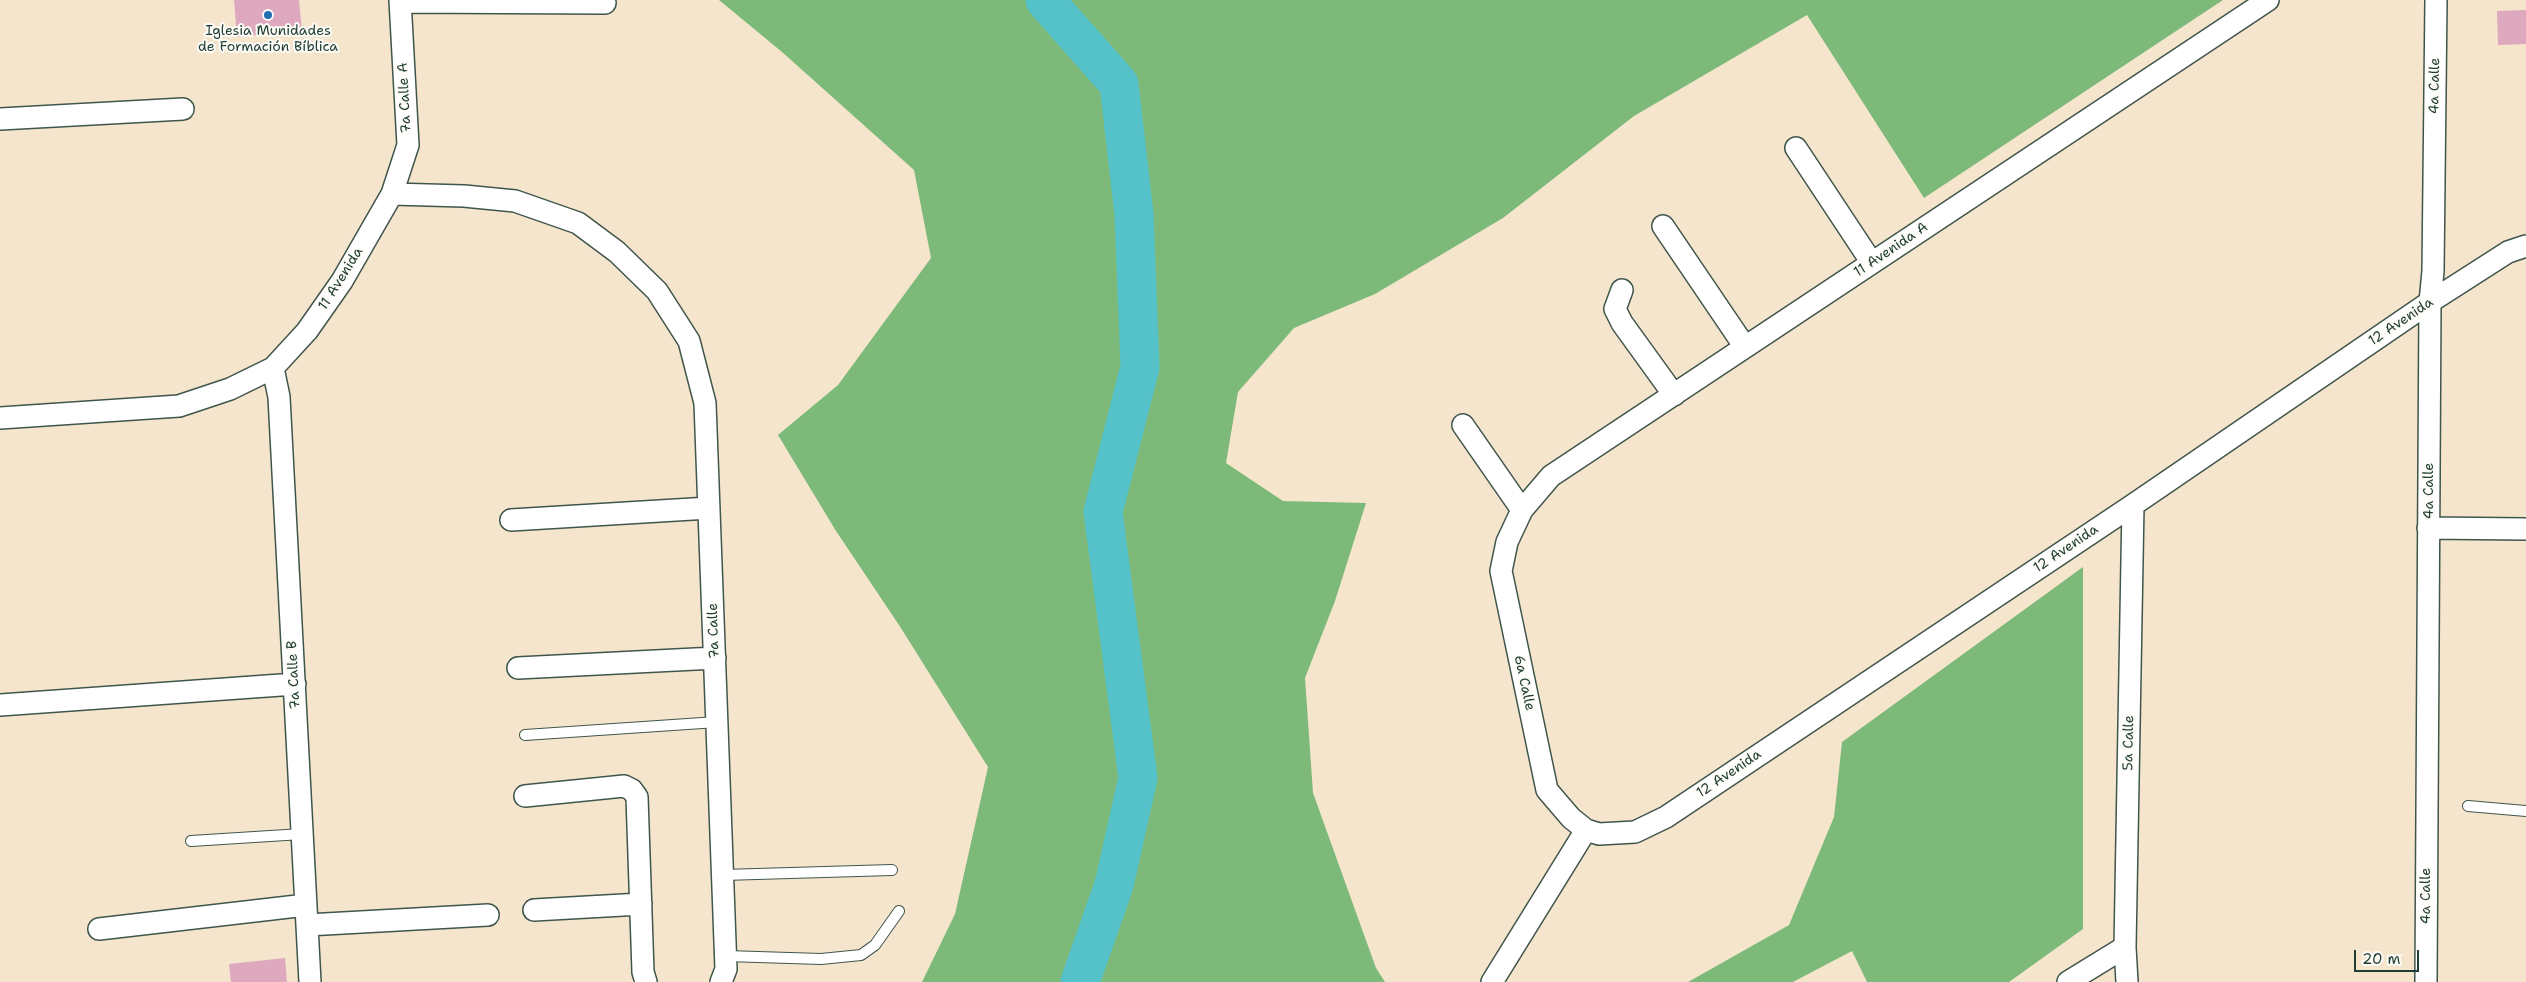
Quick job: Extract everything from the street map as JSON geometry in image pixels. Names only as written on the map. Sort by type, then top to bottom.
[{"type":"street","name":"11 Avenida A","points":[[1522,510],[1551,476],[2268,0]]},
{"type":"street","name":"4a Calle","points":[[2426,982],[2430,302],[2433,271],[2436,0]]},
{"type":"street","points":[[400,1],[605,3]]},
{"type":"street","name":"7a Calle A","points":[[392,194],[408,145],[400,1]]},
{"type":"street","points":[[0,119],[183,109]]},
{"type":"street","points":[[1796,148],[1872,263]]},
{"type":"street","name":"7a Calle","points":[[392,194],[464,196],[514,201],[578,223],[617,252],[657,291],[689,341],[705,403],[726,956],[726,969],[721,982]]},
{"type":"street","name":"11 Avenida","points":[[0,418],[179,406],[230,389],[273,368],[306,331],[342,281],[392,194]]},
{"type":"street","points":[[1663,226],[1745,347]]},
{"type":"street","name":"12 Avenida","points":[[1592,832],[1635,832],[1666,817],[2133,505],[2430,302],[2508,252],[2526,246]]},
{"type":"street","points":[[1622,290],[1615,309],[1622,323],[1674,395]]},
{"type":"street","name":"7a Calle B","points":[[273,368],[279,396],[310,982]]},
{"type":"street","points":[[1463,425],[1522,510]]},
{"type":"street","name":"5a Calle","points":[[2127,982],[2125,947],[2133,505]]},
{"type":"street","points":[[511,520],[709,508]]},
{"type":"street","name":"6a Calle","points":[[1522,510],[1507,542],[1501,571],[1547,790],[1571,818],[1592,832]]},
{"type":"street","points":[[2428,528],[2526,529]]},
{"type":"street","points":[[518,668],[715,658]]},
{"type":"street","points":[[0,705],[295,684]]},
{"type":"street","points":[[525,796],[624,786],[632,790],[637,798],[643,972],[646,982]]},
{"type":"street","points":[[1492,982],[1592,832]]},
{"type":"street","points":[[534,910],[641,904]]},
{"type":"street","points":[[98,929],[306,915],[488,915]]},
{"type":"street","points":[[2068,982],[2125,947]]},
{"type":"lane","points":[[525,735],[717,722]]},
{"type":"lane","points":[[2468,806],[2526,811]]},
{"type":"lane","points":[[191,841],[302,834]]},
{"type":"lane","points":[[723,875],[892,870]]},
{"type":"lane","points":[[726,956],[821,959],[861,955],[875,946],[899,912]]},
{"type":"green space","points":[[719,0],[2223,0],[1924,198],[1807,15],[1634,116],[1503,218],[1375,294],[1294,328],[1238,392],[1226,463],[1283,501],[1366,503],[1335,601],[1305,678],[1313,793],[1376,968],[1385,982],[922,982],[955,914],[988,767],[899,625],[836,531],[778,435],[838,385],[931,258],[914,170],[782,52]]},
{"type":"green space","points":[[2083,567],[2083,929],[2009,982],[1867,982],[1852,951],[1793,982],[1688,982],[1789,925],[1834,817],[1842,742]]},
{"type":"building","name":"Iglesia Munidades de Formación Bíblica","points":[[234,0],[299,0],[302,31],[237,37]]},
{"type":"building","points":[[2526,10],[2526,44],[2498,45],[2497,11]]},
{"type":"building","points":[[285,958],[287,982],[231,982],[229,964]]},
{"type":"waterway","points":[[1045,0],[1119,84],[1134,214],[1140,367],[1103,512],[1138,778],[1114,885],[1080,982]]},
{"type":"place","name":"Iglesia Munidades de Formación Bíblica","points":[[268,15]]}]
